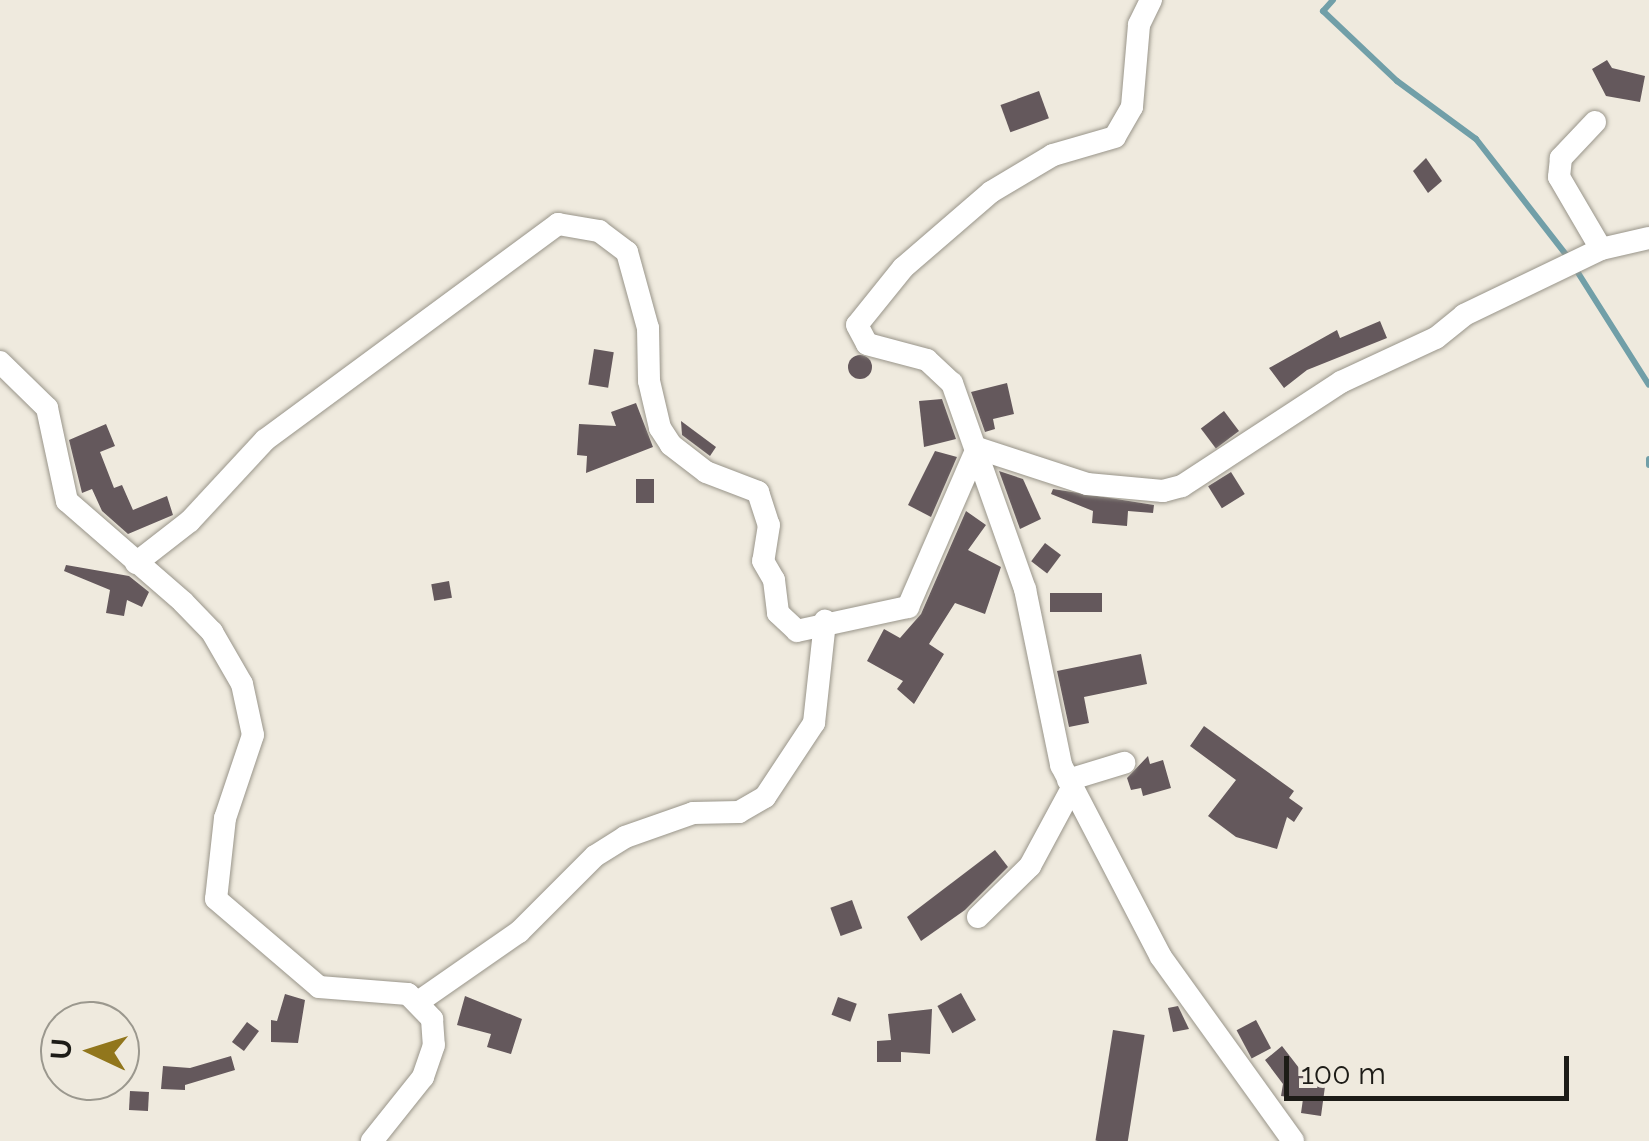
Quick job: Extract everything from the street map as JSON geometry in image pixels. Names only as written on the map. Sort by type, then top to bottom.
[{"type":"street","points":[[1151,0],[1139,26],[1132,107],[1115,137],[1053,155],[991,192],[887,285],[858,325],[862,338],[935,364],[952,383],[1026,588],[1070,784],[1161,956],[1292,1141]]},
{"type":"street","points":[[1595,122],[1562,158],[1558,177],[1601,248]]},
{"type":"street","points":[[136,563],[190,521],[264,440],[541,230],[581,225],[614,240],[634,269],[660,428],[670,446],[706,472],[758,492],[768,525],[762,561],[774,580],[778,613],[792,631],[824,621],[898,611],[912,602],[977,448]]},
{"type":"street","points":[[977,448],[1087,484],[1164,491],[1182,486],[1341,382],[1601,248],[1649,238]]},
{"type":"street","points":[[0,362],[47,408],[68,501],[212,632],[234,668],[250,714],[251,754],[225,818],[216,900],[318,987],[338,993],[399,992],[421,1000],[434,1028],[429,1061],[372,1141]]},
{"type":"street","points":[[421,1000],[519,932],[595,856],[626,837],[664,819],[739,812],[764,796],[814,723],[824,621]]},
{"type":"street","points":[[978,917],[1030,866],[1070,784],[1124,762]]},
{"type":"building","points":[[1607,60],[1612,68],[1645,76],[1640,102],[1606,96],[1592,69]]},
{"type":"building","points":[[1039,91],[1049,118],[1010,132],[1000,105]]},
{"type":"building","points":[[1426,158],[1442,181],[1428,193],[1413,171]]},
{"type":"building","points":[[1380,321],[1387,338],[1307,370],[1284,388],[1269,368],[1337,330],[1340,338]]},
{"type":"building","points":[[594,349],[614,352],[608,388],[588,385]]},
{"type":"building","points":[[860,355],[869,358],[869,376],[860,379],[851,376],[848,367],[851,358]]},
{"type":"building","points":[[1007,383],[1014,414],[993,419],[995,429],[985,432],[971,392]]},
{"type":"building","points":[[942,399],[956,439],[924,447],[919,401]]},
{"type":"building","points":[[636,403],[653,447],[586,473],[587,456],[577,455],[579,424],[616,426],[611,412]]},
{"type":"building","points":[[1224,411],[1239,431],[1216,448],[1201,428]]},
{"type":"building","points":[[681,421],[716,447],[710,456],[682,435]]},
{"type":"building","points":[[106,424],[115,446],[100,452],[114,488],[122,485],[133,510],[167,496],[173,515],[128,534],[102,511],[92,489],[82,493],[69,440]]},
{"type":"building","points":[[935,451],[957,457],[931,517],[908,505]]},
{"type":"building","points":[[999,471],[1023,479],[1041,519],[1020,529]]},
{"type":"building","points":[[1231,472],[1245,494],[1222,508],[1208,486]]},
{"type":"building","points":[[636,479],[654,479],[654,503],[636,503]]},
{"type":"building","points":[[1053,489],[1154,505],[1153,513],[1128,511],[1127,526],[1092,523],[1093,511],[1051,494]]},
{"type":"building","points":[[966,511],[986,525],[968,550],[1001,567],[985,614],[955,603],[929,644],[944,654],[914,704],[897,689],[903,681],[867,661],[884,629],[900,638],[921,614]]},
{"type":"building","points":[[1045,543],[1061,555],[1047,573],[1031,561]]},
{"type":"building","points":[[66,565],[129,576],[149,592],[142,607],[127,600],[124,616],[106,613],[110,590],[64,571]]},
{"type":"building","points":[[449,581],[452,598],[434,601],[431,584]]},
{"type":"building","points":[[1050,593],[1102,593],[1102,612],[1050,612]]},
{"type":"building","points":[[1141,654],[1147,684],[1084,697],[1089,723],[1069,727],[1057,671]]},
{"type":"building","points":[[1204,726],[1294,791],[1289,798],[1303,808],[1294,822],[1287,817],[1277,849],[1236,837],[1208,816],[1236,780],[1190,746]]},
{"type":"building","points":[[1148,756],[1150,764],[1163,760],[1171,788],[1143,796],[1141,788],[1131,790],[1127,778]]},
{"type":"building","points":[[995,850],[1008,867],[965,910],[921,941],[907,917]]},
{"type":"building","points":[[852,900],[862,928],[841,936],[830,908]]},
{"type":"building","points":[[961,993],[976,1020],[952,1033],[937,1006]]},
{"type":"building","points":[[285,994],[305,1000],[298,1043],[271,1042],[271,1020],[277,1021]]},
{"type":"building","points":[[465,996],[522,1019],[511,1054],[487,1047],[491,1034],[457,1025]]},
{"type":"building","points":[[838,997],[857,1004],[850,1022],[832,1015]]},
{"type":"building","points":[[1178,1006],[1189,1029],[1173,1032],[1168,1008]]},
{"type":"building","points":[[932,1009],[930,1054],[901,1052],[901,1062],[877,1062],[877,1041],[891,1040],[888,1014]]},
{"type":"building","points":[[1256,1020],[1271,1048],[1252,1059],[1237,1030]]},
{"type":"building","points":[[247,1022],[259,1031],[244,1051],[232,1042]]},
{"type":"building","points":[[1113,1030],[1145,1035],[1128,1141],[1095,1141]]},
{"type":"building","points":[[1282,1046],[1306,1077],[1326,1079],[1321,1116],[1301,1113],[1303,1099],[1281,1096],[1283,1084],[1265,1060]]},
{"type":"building","points":[[231,1056],[235,1070],[185,1085],[185,1090],[161,1089],[163,1066],[190,1068]]},
{"type":"building","points":[[140,1092],[149,1092],[148,1111],[129,1110],[129,1101],[140,1101]]},
{"type":"waterway","points":[[1333,0],[1323,11],[1397,81],[1476,139],[1568,257]]},
{"type":"waterway","points":[[1575,268],[1649,385]]},
{"type":"waterway","points":[[1649,459],[1649,465]]}]
